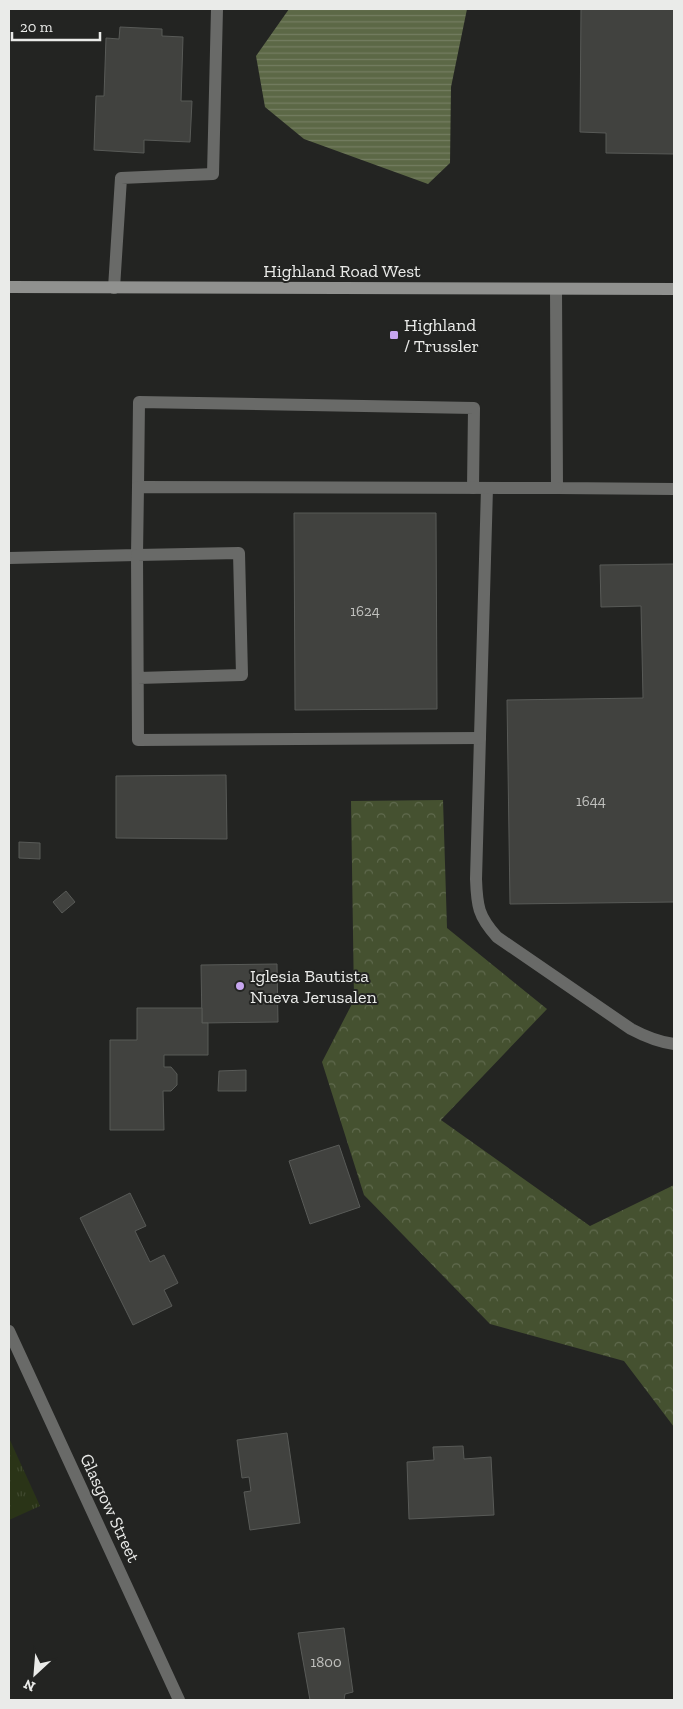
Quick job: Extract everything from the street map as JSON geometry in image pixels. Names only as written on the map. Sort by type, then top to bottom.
[{"type":"main road","name":"Highland Road West","points":[[9,288],[674,289]]},
{"type":"street","points":[[114,288],[122,178],[213,174],[217,9]]},
{"type":"street","points":[[556,288],[557,488]]},
{"type":"street","points":[[473,488],[474,408],[139,402],[137,555],[138,740],[480,738]]},
{"type":"street","points":[[138,487],[674,489]]},
{"type":"street","points":[[487,488],[476,879],[479,911],[497,936],[631,1030],[646,1038],[674,1044]]},
{"type":"street","points":[[9,558],[239,553],[242,676],[138,678]]},
{"type":"street","name":"Glasgow Street","points":[[9,1330],[180,1700]]},
{"type":"green space","points":[[443,800],[447,928],[547,1009],[441,1120],[590,1226],[674,1185],[674,1427],[624,1361],[490,1324],[364,1195],[322,1062],[354,1000],[351,801]]},
{"type":"green space","points":[[9,1438],[40,1506],[9,1520]]},
{"type":"shaded area","points":[[289,9],[467,9],[451,87],[450,163],[428,184],[304,139],[265,107],[256,56]]},
{"type":"building","points":[[581,9],[674,9],[674,154],[606,153],[606,133],[580,132]]},
{"type":"building","points":[[120,27],[162,29],[162,36],[183,37],[181,101],[192,101],[190,142],[144,140],[144,153],[94,150],[96,96],[104,96],[106,38],[119,39]]},
{"type":"building","points":[[294,513],[436,513],[437,709],[295,710]]},
{"type":"building","points":[[674,564],[674,902],[510,904],[507,700],[643,698],[641,606],[601,607],[600,565]]},
{"type":"building","points":[[226,775],[227,839],[116,838],[116,776]]},
{"type":"building","points":[[19,842],[40,843],[40,859],[19,858]]},
{"type":"building","points":[[66,891],[75,902],[62,913],[53,902]]},
{"type":"building","name":"Iglesia Bautista Nueva Jerusalen","points":[[277,964],[278,1022],[202,1023],[201,965]]},
{"type":"building","points":[[137,1008],[202,1008],[202,1023],[208,1023],[208,1055],[164,1055],[164,1067],[171,1067],[177,1074],[177,1085],[171,1091],[163,1091],[164,1130],[110,1130],[110,1040],[137,1040]]},
{"type":"building","points":[[246,1070],[246,1091],[218,1091],[219,1071]]},
{"type":"building","points":[[339,1145],[360,1207],[310,1224],[289,1161]]},
{"type":"building","points":[[130,1193],[146,1226],[135,1231],[150,1262],[164,1255],[178,1283],[164,1290],[172,1306],[133,1325],[80,1218]]},
{"type":"building","points":[[287,1433],[300,1523],[250,1530],[244,1492],[251,1491],[249,1477],[242,1478],[237,1440]]},
{"type":"building","points":[[463,1446],[464,1459],[491,1457],[494,1515],[409,1519],[407,1462],[434,1460],[433,1447]]},
{"type":"building","points":[[344,1628],[353,1692],[345,1694],[344,1700],[310,1700],[298,1633]]},
{"type":"place","name":"Highland / Trussler","points":[[394,335]]},
{"type":"place","name":"Iglesia Bautista Nueva Jerusalen","points":[[240,986]]}]
